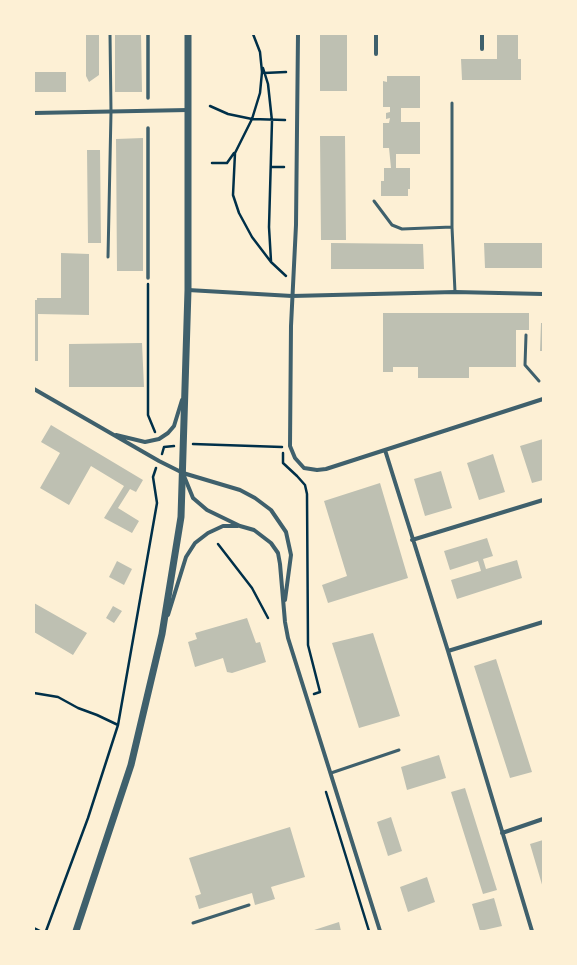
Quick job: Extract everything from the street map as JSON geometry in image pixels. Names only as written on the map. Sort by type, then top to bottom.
[{"type":"street","points":[[148,34],[148,98]]},
{"type":"street","points":[[162,634],[181,517],[183,472],[190,190],[188,34]]},
{"type":"street","points":[[298,34],[296,225],[292,296],[290,446],[295,458],[304,468],[317,470],[326,469],[543,399]]},
{"type":"street","points":[[376,34],[376,54]]},
{"type":"street","points":[[482,34],[482,49]]},
{"type":"street","points":[[34,113],[188,110]]},
{"type":"street","points":[[148,128],[148,278]]},
{"type":"street","points":[[188,290],[292,296],[455,292],[543,294]]},
{"type":"street","points":[[34,389],[111,434],[183,472],[240,490],[255,498],[271,510],[286,532],[290,556],[283,611]]},
{"type":"street","points":[[111,434],[144,442],[159,439],[168,433],[174,426],[185,392]]},
{"type":"street","points":[[385,450],[448,651],[532,931]]},
{"type":"street","points":[[183,472],[193,498],[208,510],[240,526],[254,530],[271,543],[278,553],[283,611],[288,638],[380,931]]},
{"type":"street","points":[[412,540],[543,500]]},
{"type":"street","points":[[76,931],[131,765],[162,634],[186,557],[195,543],[208,533],[223,526],[240,526]]},
{"type":"street","points":[[448,651],[543,622]]},
{"type":"street","points":[[502,833],[543,819]]},
{"type":"lane","points":[[108,257],[112,112],[110,34]]},
{"type":"lane","points":[[452,104],[452,227],[455,292]]},
{"type":"lane","points":[[374,201],[392,225],[402,228],[452,227]]},
{"type":"lane","points":[[526,335],[526,365],[540,381]]},
{"type":"lane","points":[[331,773],[399,750]]},
{"type":"lane","points":[[193,923],[249,906]]},
{"type":"path","points":[[254,34],[268,84],[272,121],[272,167],[269,228],[271,262]]},
{"type":"path","points":[[212,164],[227,163],[235,152],[252,120],[260,93],[262,72],[261,61]]},
{"type":"path","points":[[264,72],[286,72]]},
{"type":"path","points":[[210,106],[228,114],[252,120],[285,120]]},
{"type":"path","points":[[235,152],[233,195],[239,213],[252,237],[271,262],[288,278]]},
{"type":"path","points":[[272,167],[284,167]]},
{"type":"path","points":[[148,278],[148,415],[151,425],[156,432]]},
{"type":"path","points":[[184,444],[284,447],[283,464],[305,485],[308,518],[308,646],[320,692]]},
{"type":"path","points":[[46,931],[88,818],[118,725],[157,503],[153,477]]},
{"type":"path","points":[[218,544],[252,588],[268,618]]},
{"type":"path","points":[[34,693],[58,698],[118,725]]},
{"type":"path","points":[[325,790],[368,931]]},
{"type":"path","points":[[34,928],[40,931]]},
{"type":"building","points":[[86,34],[99,34],[99,75],[89,82],[86,76]]},
{"type":"building","points":[[115,34],[141,34],[142,92],[115,92]]},
{"type":"building","points":[[320,34],[347,34],[347,91],[320,91]]},
{"type":"building","points":[[497,34],[518,34],[518,59],[521,59],[521,80],[462,80],[461,59],[497,59]]},
{"type":"building","points":[[34,72],[66,72],[66,92],[34,92]]},
{"type":"building","points":[[387,76],[420,76],[420,108],[401,108],[401,122],[420,122],[420,154],[396,154],[396,168],[410,168],[410,189],[408,189],[408,196],[381,196],[381,181],[384,181],[384,168],[391,168],[389,148],[383,148],[383,123],[389,123],[390,118],[386,119],[386,113],[390,112],[390,107],[383,107],[383,81],[387,82]]},
{"type":"building","points":[[320,136],[345,136],[346,240],[321,240]]},
{"type":"building","points":[[143,138],[143,271],[117,271],[116,139]]},
{"type":"building","points":[[87,150],[100,150],[101,243],[88,243]]},
{"type":"building","points":[[331,243],[423,244],[424,269],[331,269]]},
{"type":"building","points":[[484,243],[543,243],[543,268],[485,268]]},
{"type":"building","points":[[61,253],[89,254],[89,315],[38,314],[38,361],[34,361],[34,300],[37,300],[37,298],[61,298]]},
{"type":"building","points":[[383,313],[529,313],[529,330],[516,330],[516,367],[469,367],[469,378],[418,378],[418,367],[393,367],[393,372],[383,372]]},
{"type":"building","points":[[541,323],[543,323],[543,351],[540,351]]},
{"type":"building","points":[[142,343],[144,387],[69,387],[69,344]]},
{"type":"building","points":[[51,425],[143,480],[136,492],[130,489],[118,508],[139,521],[132,533],[104,518],[124,486],[91,466],[69,505],[40,488],[60,453],[41,442]]},
{"type":"building","points":[[543,439],[543,480],[532,483],[520,446]]},
{"type":"building","points":[[493,454],[505,492],[479,500],[467,463]]},
{"type":"building","points":[[441,471],[452,508],[425,516],[414,479]]},
{"type":"building","points":[[380,483],[408,578],[328,603],[322,585],[347,576],[324,501]]},
{"type":"building","points":[[487,538],[493,556],[483,559],[486,569],[517,560],[522,578],[457,599],[451,580],[481,571],[478,561],[450,570],[444,551]]},
{"type":"building","points":[[117,561],[132,569],[124,585],[109,577]]},
{"type":"building","points":[[34,603],[87,633],[73,655],[34,632]]},
{"type":"building","points":[[113,606],[122,611],[114,623],[106,618]]},
{"type":"building","points":[[247,618],[256,643],[260,642],[266,662],[232,673],[227,672],[223,658],[195,667],[188,642],[197,639],[195,633]]},
{"type":"building","points":[[373,633],[400,716],[359,728],[332,643]]},
{"type":"building","points":[[496,659],[532,772],[510,778],[474,666]]},
{"type":"building","points":[[439,755],[446,778],[407,790],[401,767]]},
{"type":"building","points":[[465,788],[497,890],[483,894],[451,792]]},
{"type":"building","points":[[391,817],[402,851],[388,856],[377,822]]},
{"type":"building","points":[[290,827],[305,877],[271,887],[275,899],[255,905],[252,893],[199,909],[195,896],[201,894],[189,858]]},
{"type":"building","points":[[543,840],[543,888],[530,844]]},
{"type":"building","points":[[427,877],[435,902],[408,912],[400,887]]},
{"type":"building","points":[[494,898],[502,926],[480,931],[472,904]]},
{"type":"building","points":[[339,922],[341,931],[311,931]]}]
